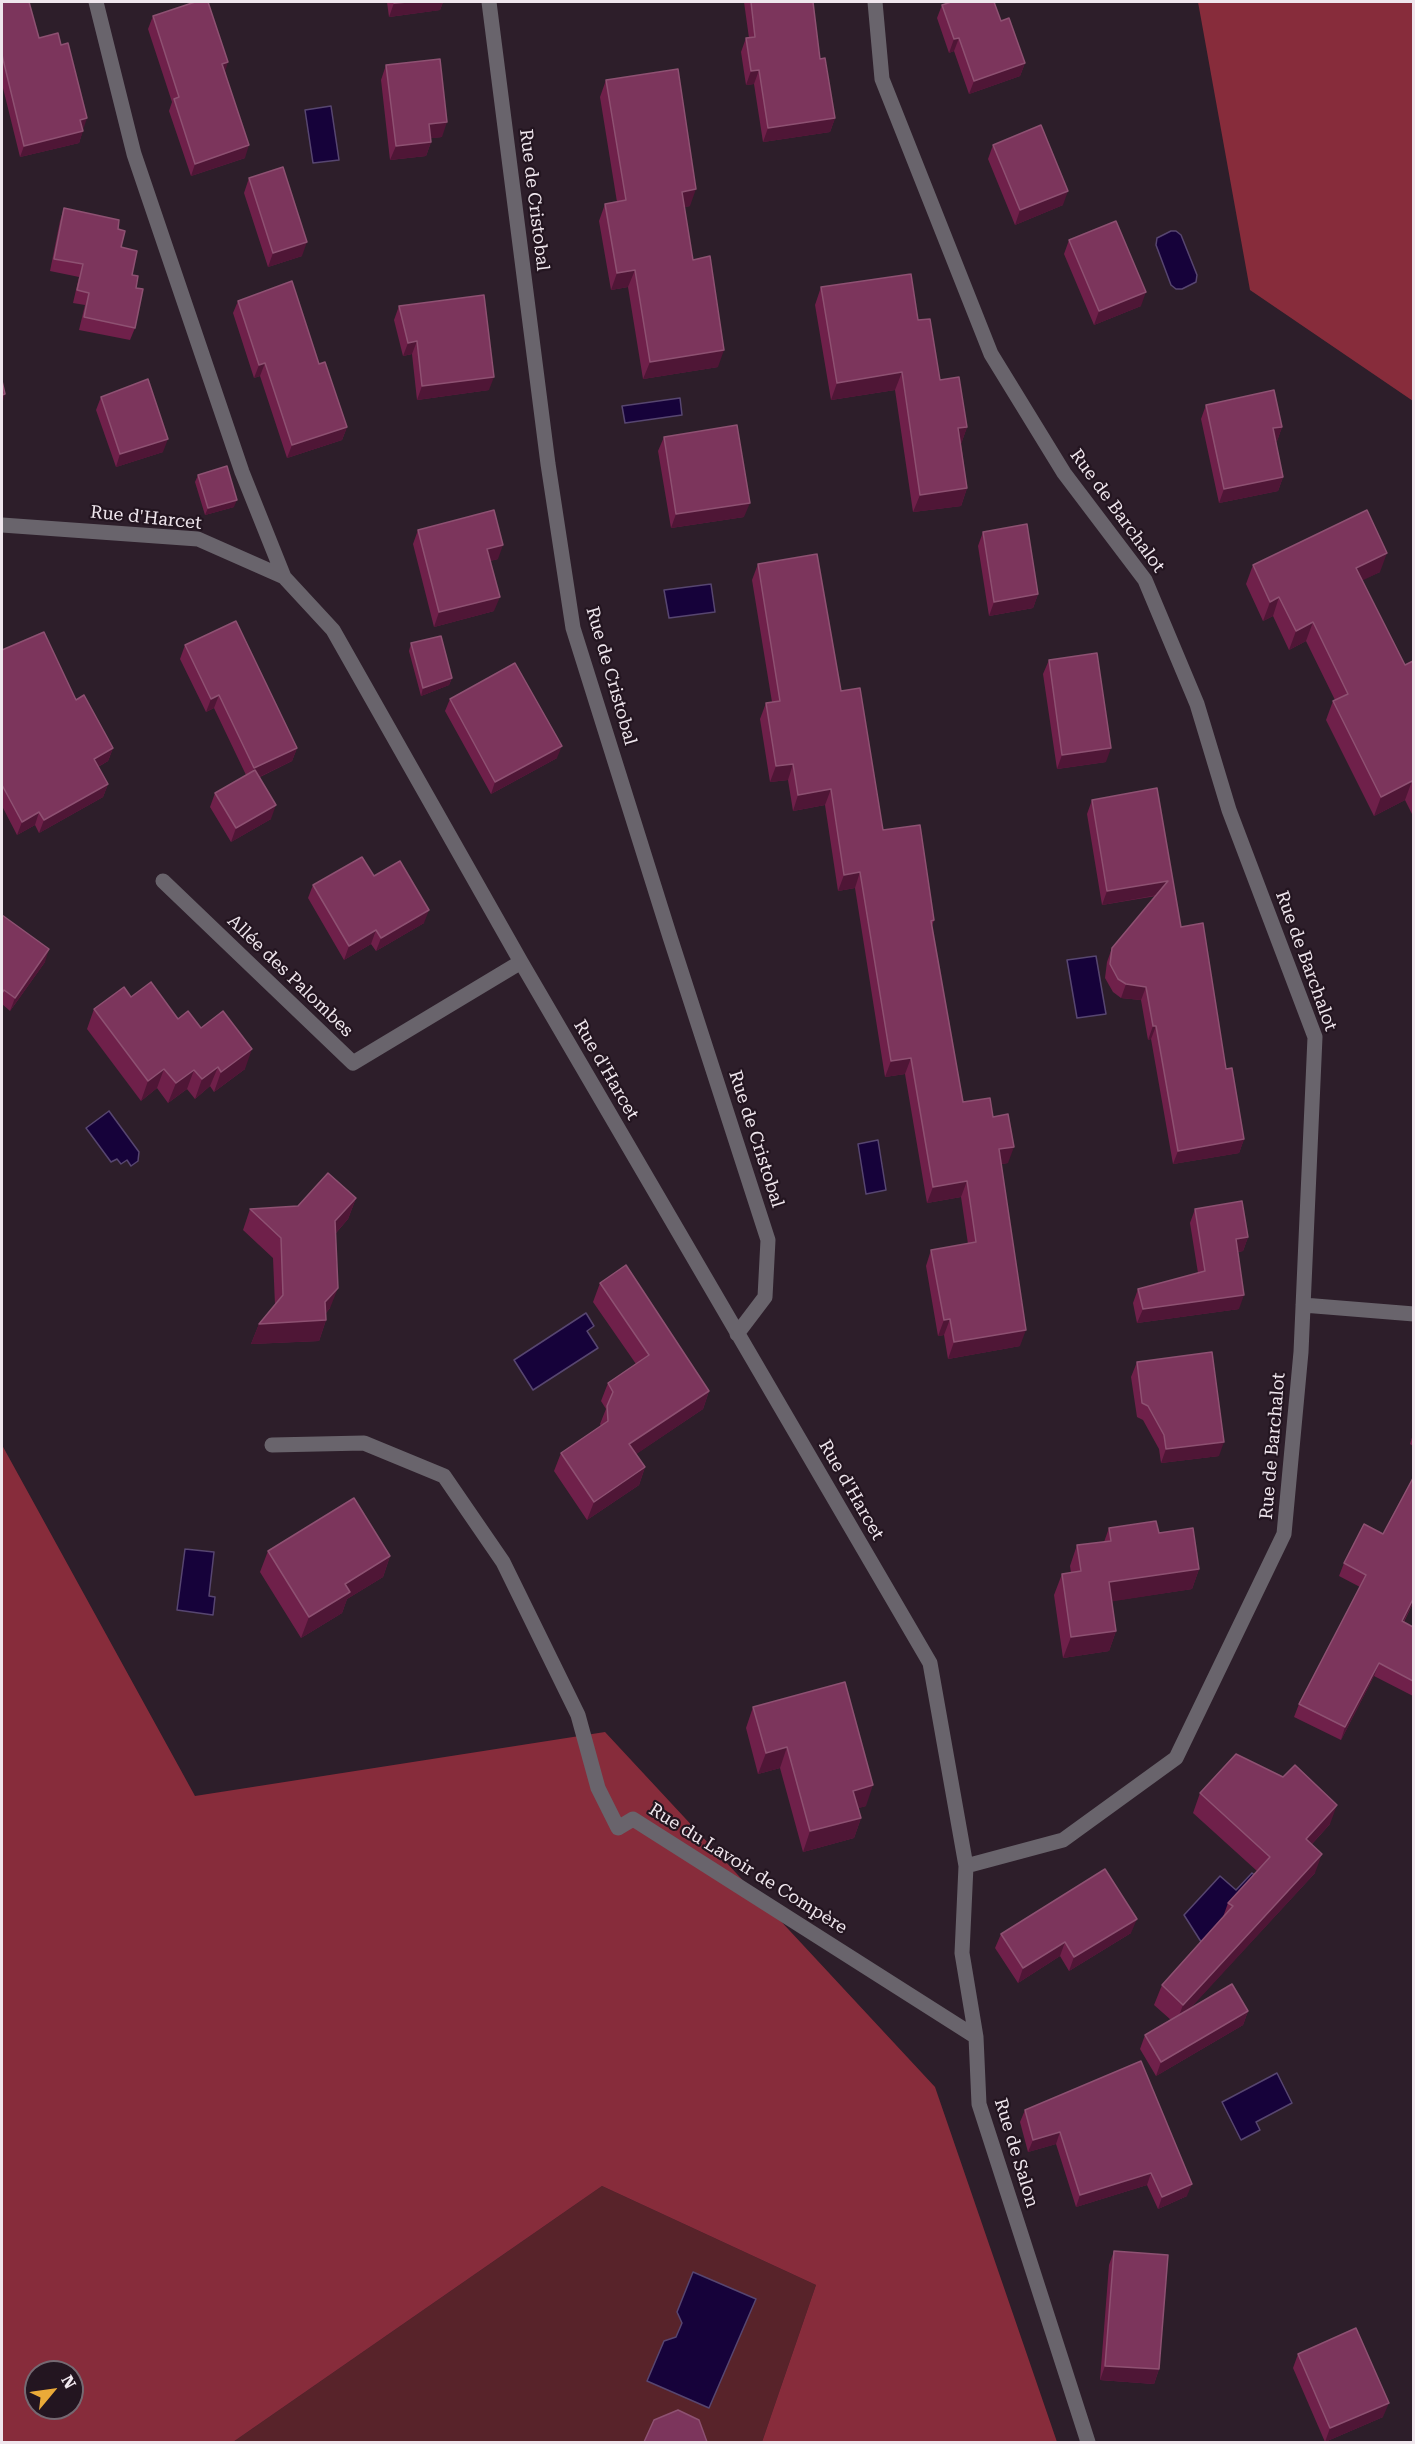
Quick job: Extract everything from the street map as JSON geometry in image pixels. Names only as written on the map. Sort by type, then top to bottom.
[{"type":"street","points":[[96,2],[134,154],[242,472],[284,577]]},
{"type":"street","name":"Rue de Cristobal","points":[[489,2],[548,464],[573,628],[768,1240],[765,1297],[737,1334]]},
{"type":"street","name":"Rue de Barchalot","points":[[875,2],[882,79],[991,354],[1064,473],[1145,580],[1197,704],[1229,810],[1316,1037],[1301,1352],[1284,1534],[1176,1758],[1063,1840],[966,1866]]},
{"type":"street","name":"Rue d'Harcet","points":[[2,525],[198,539],[284,577],[333,630],[521,962],[930,1663],[966,1866]]},
{"type":"street","name":"Allée des Palombes","points":[[163,881],[353,1063],[521,962]]},
{"type":"street","points":[[1303,1305],[1413,1314]]},
{"type":"street","name":"Rue du Lavoir de Compère","points":[[272,1445],[364,1443],[444,1476],[503,1562],[578,1715],[598,1788],[618,1828],[633,1819],[976,2037]]},
{"type":"street","name":"Rue de Salon","points":[[966,1866],[962,1953],[976,2037],[979,2104],[1088,2442]]},
{"type":"shaded area","points":[[1198,2],[1413,2],[1413,401],[1250,290]]},
{"type":"shaded area","points":[[331,106],[339,160],[313,163],[305,110]]},
{"type":"shaded area","points":[[1176,231],[1181,235],[1197,275],[1196,282],[1182,289],[1176,289],[1171,285],[1156,245],[1157,238]]},
{"type":"shaded area","points":[[680,398],[682,415],[625,423],[622,406]]},
{"type":"shaded area","points":[[711,584],[715,612],[669,618],[664,590]]},
{"type":"shaded area","points":[[1096,956],[1106,1014],[1077,1018],[1067,960]]},
{"type":"shaded area","points":[[109,1111],[139,1152],[138,1161],[131,1166],[127,1160],[121,1164],[117,1159],[111,1162],[86,1128]]},
{"type":"shaded area","points":[[878,1140],[886,1190],[866,1194],[858,1144]]},
{"type":"shaded area","points":[[586,1313],[594,1326],[587,1331],[598,1348],[533,1390],[514,1360]]},
{"type":"shaded area","points":[[2,1445],[195,1796],[605,1732],[935,2087],[1057,2442],[762,2442],[816,2285],[602,2186],[233,2442],[2,2442]]},
{"type":"shaded area","points":[[185,1549],[214,1552],[209,1596],[215,1597],[213,1615],[177,1610]]},
{"type":"shaded area","points":[[1252,1873],[1260,1880],[1205,1948],[1184,1915],[1220,1876],[1236,1890]]},
{"type":"shaded area","points":[[1277,2073],[1292,2103],[1256,2122],[1260,2130],[1241,2140],[1222,2102]]},
{"type":"shaded area","points":[[602,2186],[816,2285],[762,2442],[233,2442]]},
{"type":"shaded area","points":[[693,2272],[756,2299],[709,2408],[647,2381],[664,2341],[676,2337],[682,2323],[677,2312]]},
{"type":"building","points":[[2,2],[29,2],[39,38],[58,33],[61,45],[68,43],[87,118],[80,120],[83,131],[24,146],[2,55]]},
{"type":"building","points":[[195,2],[208,2],[228,62],[222,64],[249,145],[195,164],[174,99],[179,97],[153,16]]},
{"type":"building","points":[[751,2],[813,2],[820,59],[825,58],[835,118],[768,128],[759,70],[751,71],[746,38],[755,37]]},
{"type":"building","points":[[951,2],[994,2],[1001,21],[1009,18],[1025,63],[974,81],[959,38],[954,39],[942,5]]},
{"type":"building","points":[[440,59],[447,122],[429,124],[431,142],[396,146],[386,65]]},
{"type":"building","points":[[678,69],[696,189],[682,192],[693,260],[710,256],[724,350],[650,362],[635,270],[617,273],[605,204],[626,200],[606,80]]},
{"type":"building","points":[[1041,125],[1068,191],[1020,210],[993,145]]},
{"type":"building","points":[[283,167],[307,242],[273,253],[249,178]]},
{"type":"building","points":[[64,208],[119,220],[118,229],[125,231],[121,247],[137,251],[132,275],[138,276],[136,288],[143,289],[135,328],[84,317],[89,293],[77,290],[83,264],[54,259]]},
{"type":"building","points":[[1116,221],[1146,292],[1099,311],[1069,240]]},
{"type":"building","points":[[911,274],[918,320],[930,319],[940,380],[959,377],[967,427],[958,428],[967,488],[920,495],[902,372],[837,383],[821,287]]},
{"type":"building","points":[[292,281],[319,364],[325,362],[347,427],[292,445],[265,363],[259,365],[238,301]]},
{"type":"building","points":[[484,295],[494,377],[422,386],[417,341],[408,343],[399,306]]},
{"type":"building","points":[[148,379],[168,439],[120,454],[101,397]]},
{"type":"building","points":[[1274,390],[1282,427],[1273,428],[1283,477],[1224,489],[1206,405]]},
{"type":"building","points":[[737,425],[750,503],[676,514],[664,437]]},
{"type":"building","points":[[227,466],[237,500],[208,508],[198,475]]},
{"type":"building","points":[[494,510],[503,545],[487,549],[500,597],[439,612],[418,530]]},
{"type":"building","points":[[1367,510],[1387,553],[1356,568],[1405,665],[1413,661],[1413,784],[1412,781],[1381,797],[1333,701],[1348,694],[1313,622],[1296,631],[1279,597],[1270,602],[1253,565]]},
{"type":"building","points":[[1027,524],[1038,594],[994,602],[983,532]]},
{"type":"building","points":[[817,554],[841,691],[860,688],[883,830],[920,825],[934,920],[931,921],[963,1102],[990,1098],[993,1117],[1008,1114],[1014,1147],[999,1149],[1026,1330],[954,1342],[950,1319],[944,1320],[931,1250],[976,1242],[967,1181],[933,1187],[911,1058],[891,1061],[860,872],[844,875],[831,789],[798,795],[793,764],[776,766],[766,703],[780,701],[758,564]]},
{"type":"building","points":[[236,621],[297,748],[254,768],[219,695],[211,699],[185,645]]},
{"type":"building","points":[[44,632],[76,700],[84,695],[113,748],[94,759],[108,784],[44,820],[39,812],[22,822],[2,785],[2,650]]},
{"type":"building","points":[[441,636],[452,678],[423,688],[411,643]]},
{"type":"building","points":[[1097,653],[1111,748],[1062,755],[1049,660]]},
{"type":"building","points":[[515,663],[562,746],[495,782],[450,699]]},
{"type":"building","points":[[255,770],[276,805],[236,828],[215,793]]},
{"type":"building","points":[[1157,788],[1181,927],[1203,923],[1226,1069],[1232,1068],[1244,1139],[1178,1151],[1156,1026],[1153,1026],[1146,987],[1126,984],[1118,979],[1110,964],[1112,948],[1168,881],[1107,891],[1092,800]]},
{"type":"building","points":[[362,857],[374,876],[400,861],[429,910],[381,938],[376,930],[349,946],[313,885]]},
{"type":"building","points":[[2,915],[49,949],[15,998],[4,990],[2,993]]},
{"type":"building","points":[[151,982],[178,1019],[188,1011],[201,1028],[223,1011],[252,1049],[221,1072],[218,1067],[202,1079],[194,1070],[176,1083],[164,1069],[148,1081],[94,1009],[124,987],[131,997]]},
{"type":"building","points":[[328,1173],[356,1198],[335,1221],[338,1288],[325,1302],[326,1320],[259,1324],[283,1295],[281,1238],[250,1209],[298,1206]]},
{"type":"building","points":[[1242,1201],[1248,1237],[1236,1239],[1244,1295],[1143,1309],[1138,1289],[1205,1271],[1195,1209]]},
{"type":"building","points":[[626,1265],[709,1391],[629,1444],[645,1467],[594,1502],[561,1453],[608,1421],[607,1406],[613,1392],[608,1383],[649,1355],[600,1283]]},
{"type":"building","points":[[1212,1352],[1224,1442],[1166,1449],[1164,1435],[1148,1406],[1142,1403],[1137,1362]]},
{"type":"building","points":[[1413,1478],[1413,1599],[1402,1621],[1413,1627],[1413,1681],[1379,1663],[1345,1727],[1299,1704],[1366,1575],[1344,1563],[1364,1524],[1383,1534]]},
{"type":"building","points":[[354,1498],[390,1556],[345,1584],[350,1592],[309,1617],[268,1551]]},
{"type":"building","points":[[1156,1521],[1159,1533],[1193,1528],[1199,1569],[1109,1582],[1116,1631],[1071,1637],[1062,1574],[1081,1571],[1077,1545],[1111,1541],[1109,1528]]},
{"type":"building","points":[[845,1682],[873,1785],[853,1791],[861,1818],[810,1831],[787,1747],[766,1753],[753,1707]]},
{"type":"building","points":[[1236,1754],[1283,1777],[1295,1765],[1337,1805],[1306,1839],[1322,1854],[1183,2005],[1162,1985],[1233,1906],[1228,1903],[1270,1857],[1200,1793]]},
{"type":"building","points":[[1105,1869],[1137,1919],[1074,1957],[1065,1942],[1023,1968],[1001,1934]]},
{"type":"building","points":[[1232,1984],[1248,2011],[1161,2062],[1145,2035]]},
{"type":"building","points":[[1141,2061],[1192,2184],[1162,2197],[1151,2173],[1080,2195],[1060,2132],[1033,2140],[1025,2110]]},
{"type":"building","points":[[1114,2251],[1168,2255],[1159,2369],[1105,2366]]},
{"type":"building","points":[[1356,2328],[1389,2403],[1330,2428],[1298,2354]]},
{"type":"building","points":[[678,2410],[699,2420],[707,2442],[644,2442],[654,2420]]}]
